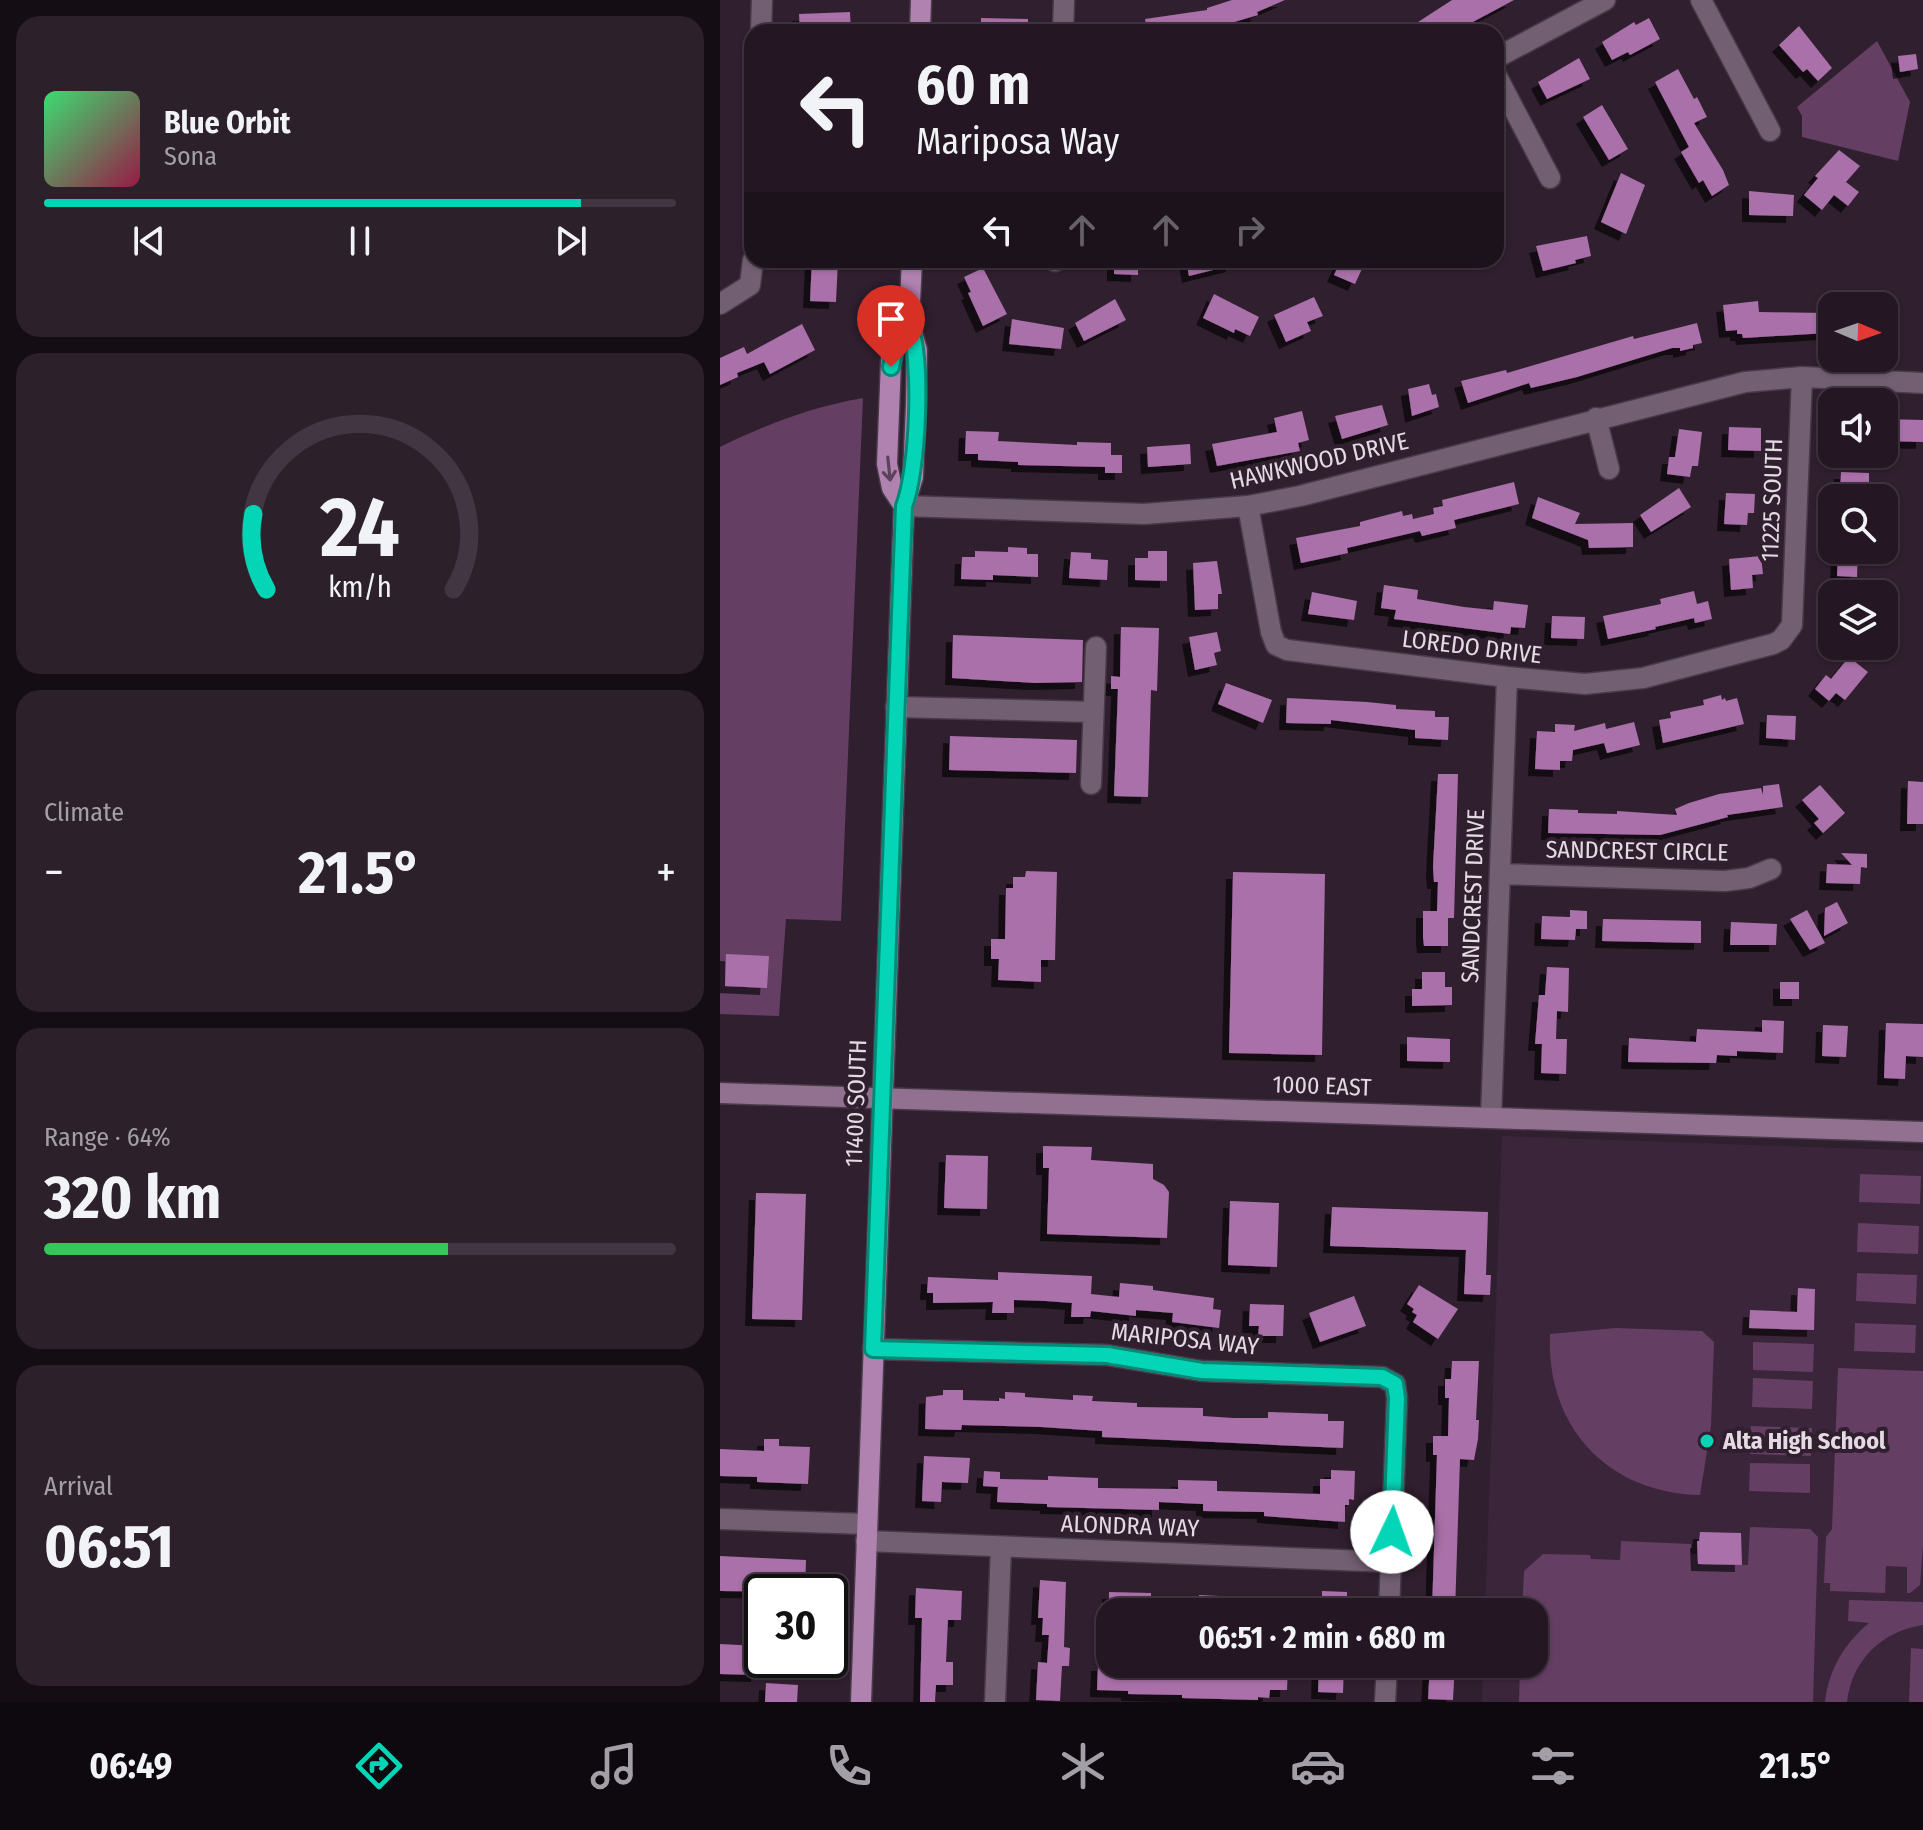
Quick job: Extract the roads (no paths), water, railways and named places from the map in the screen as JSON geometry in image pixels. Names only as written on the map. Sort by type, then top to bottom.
[{"type":"main road","points":[[920,24],[921,0]]},
{"type":"main road","name":"11400 SOUTH","points":[[861,1702],[904,506],[913,477],[916,404],[917,350],[909,323],[912,268]]},
{"type":"street","points":[[761,24],[762,0]]},
{"type":"street","points":[[1063,24],[1064,0]]},
{"type":"street","points":[[1504,54],[1605,0]]},
{"type":"street","points":[[1701,0],[1770,131]]},
{"type":"street","points":[[1504,90],[1550,178]]},
{"type":"street","points":[[720,304],[750,285],[752,268]]},
{"type":"street","name":"HAWKWOOD DRIVE","points":[[904,506],[1144,514],[1248,506],[1300,496],[1745,382],[1802,377],[1923,383]]},
{"type":"street","name":"11225 SOUTH","points":[[1792,625],[1802,377]]},
{"type":"street","points":[[1596,418],[1609,469]]},
{"type":"street","name":"LOREDO DRIVE","points":[[1248,506],[1267,619],[1276,645],[1298,653],[1585,684],[1643,678],[1773,644],[1781,640],[1792,625]]},
{"type":"street","points":[[1091,784],[1096,647]]},
{"type":"street","name":"SANDCREST DRIVE","points":[[1491,1118],[1507,677]]},
{"type":"street","points":[[896,707],[1093,712]]},
{"type":"street","name":"SANDCREST CIRCLE","points":[[1500,874],[1725,881],[1749,878],[1771,869]]},
{"type":"street","name":"1000 EAST","points":[[720,1093],[1923,1132]]},
{"type":"street","name":"MARIPOSA WAY","points":[[873,1349],[1107,1355],[1202,1371],[1382,1377],[1395,1384],[1397,1412],[1391,1562]]},
{"type":"street","name":"ALONDRA WAY","points":[[720,1519],[1001,1547],[1391,1562]]},
{"type":"street","points":[[995,1702],[1001,1547]]},
{"type":"street","points":[[1390,1598],[1391,1562]]},
{"type":"street","points":[[1385,1702],[1386,1678]]},
{"type":"place","name":"Alta High School","points":[[1707,1441]]}]
